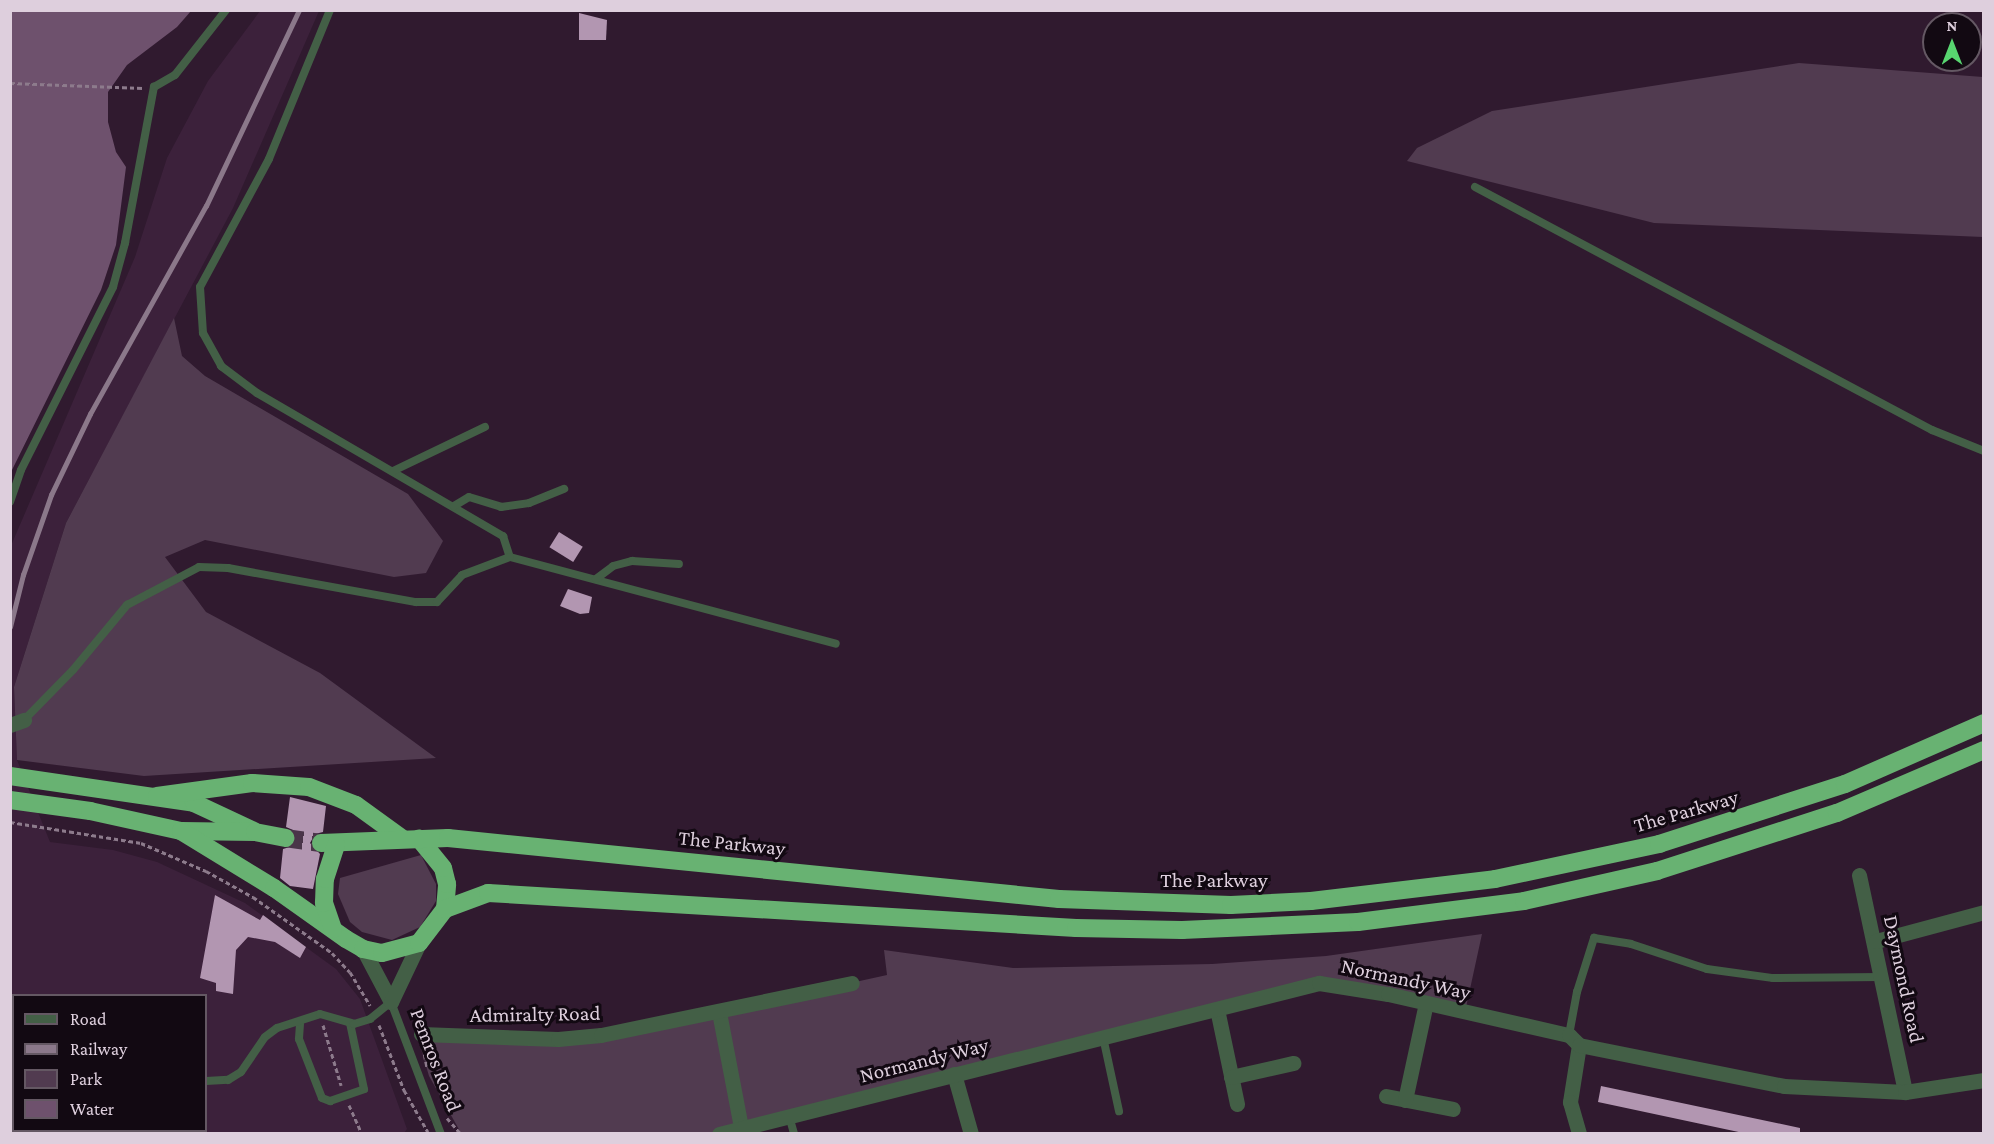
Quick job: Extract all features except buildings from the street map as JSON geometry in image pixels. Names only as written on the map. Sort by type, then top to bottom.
[{"type":"highway","name":"The Parkway","points":[[411,838],[1059,899],[1231,905],[1311,901],[1495,879],[1659,844],[1845,784],[1983,723]]},
{"type":"highway","points":[[181,831],[363,949],[382,953],[419,943],[445,909],[488,893],[1076,928],[1182,930],[1359,922],[1524,901],[1657,872],[1837,813],[1983,750]]},
{"type":"highway","points":[[10,776],[194,803],[255,832]]},
{"type":"highway","points":[[157,796],[252,783],[309,787],[356,805],[411,838],[443,868],[447,885],[445,909]]},
{"type":"highway","points":[[10,800],[90,811],[181,831],[255,832],[285,838]]},
{"type":"highway","points":[[333,929],[324,903],[329,844],[411,838]]},
{"type":"street","name":"Daymond Road","points":[[1859,875],[1876,941],[1905,1092]]},
{"type":"street","points":[[1876,941],[1983,912]]},
{"type":"street","name":"Pemros Road","points":[[391,1002],[419,943]]},
{"type":"street","name":"Pemros Road","points":[[363,949],[391,1002]]},
{"type":"street","name":"Admiralty Road","points":[[421,1034],[458,1042],[558,1039],[601,1035],[852,983]]},
{"type":"street","name":"Normandy Way","points":[[719,1134],[1319,983],[1350,986],[1574,1040],[1784,1086],[1905,1092],[1983,1080]]},
{"type":"street","points":[[1405,1100],[1426,1003]]},
{"type":"street","points":[[1217,1009],[1237,1104]]},
{"type":"street","points":[[719,1012],[741,1127]]},
{"type":"street","points":[[1574,1040],[1570,1102],[1579,1134]]},
{"type":"street","points":[[1231,1077],[1293,1063]]},
{"type":"street","points":[[954,1074],[971,1134]]},
{"type":"street","points":[[1386,1096],[1453,1109]]},
{"type":"lane","points":[[10,502],[21,470],[113,287],[125,243],[154,87],[175,75],[226,10]]},
{"type":"lane","points":[[330,10],[269,159],[200,287],[203,333],[221,366],[257,393],[503,536],[510,557]]},
{"type":"lane","points":[[1475,187],[1932,430],[1983,451]]},
{"type":"lane","points":[[393,471],[485,427]]},
{"type":"lane","points":[[453,506],[469,497],[501,507],[529,503],[564,489]]},
{"type":"lane","points":[[17,722],[126,605],[199,567],[228,568],[416,602],[437,602],[462,575],[510,557],[836,644]]},
{"type":"lane","points":[[596,579],[613,566],[632,561],[680,564]]},
{"type":"lane","points":[[1574,1040],[1577,992],[1594,938],[1631,944],[1707,969],[1773,978],[1883,977]]},
{"type":"lane","points":[[207,1081],[228,1080],[241,1072],[265,1037],[277,1028],[300,1024],[320,1014],[350,1023],[370,1019],[391,1002]]},
{"type":"lane","name":"Pemros Road","points":[[391,1002],[441,1134]]},
{"type":"lane","points":[[300,1024],[299,1039],[322,1098],[330,1101],[360,1091],[364,1085],[350,1038],[350,1023]]},
{"type":"lane","points":[[1103,1037],[1119,1111]]},
{"type":"lane","points":[[789,1115],[794,1134]]},
{"type":"path","points":[[10,83],[130,90],[154,87]]},
{"type":"path","points":[[10,822],[141,843],[253,897],[332,953],[350,972],[376,1014],[400,1079],[424,1130]]},
{"type":"path","points":[[320,1014],[345,1096],[362,1134]]},
{"type":"path","points":[[427,1059],[430,1067]]},
{"type":"shaded area","points":[[260,11],[319,11],[233,208],[66,523],[14,687],[17,760],[50,842],[113,850],[157,862],[245,903],[336,969],[360,999],[407,1129],[404,1133],[147,1134],[144,1132],[207,1132],[207,994],[12,994],[12,1132],[29,1133],[11,1133],[10,548],[135,257],[167,158],[208,81]]},
{"type":"green space","points":[[1799,63],[1983,77],[1983,237],[1654,223],[1407,161],[1417,148],[1492,111]]},
{"type":"green space","points":[[174,318],[182,356],[205,376],[408,494],[443,541],[426,573],[394,577],[205,540],[165,557],[206,612],[320,673],[436,758],[144,776],[17,760],[14,687],[66,523]]},
{"type":"green space","points":[[421,855],[436,884],[436,901],[420,927],[392,940],[362,932],[350,922],[338,894],[340,878]]},
{"type":"green space","points":[[1482,934],[1465,1012],[1319,983],[724,1133],[461,1133],[429,1076],[416,1032],[558,1039],[719,1012],[887,975],[884,950],[1013,968],[1212,964],[1326,956]]},
{"type":"water","points":[[11,10],[191,11],[177,27],[127,65],[108,92],[108,122],[116,152],[126,167],[116,245],[101,290],[11,472]]},
{"type":"tunnel","points":[[285,838],[321,843]]},
{"type":"railway","points":[[10,627],[23,575],[51,495],[90,414],[206,206],[299,10]]}]
